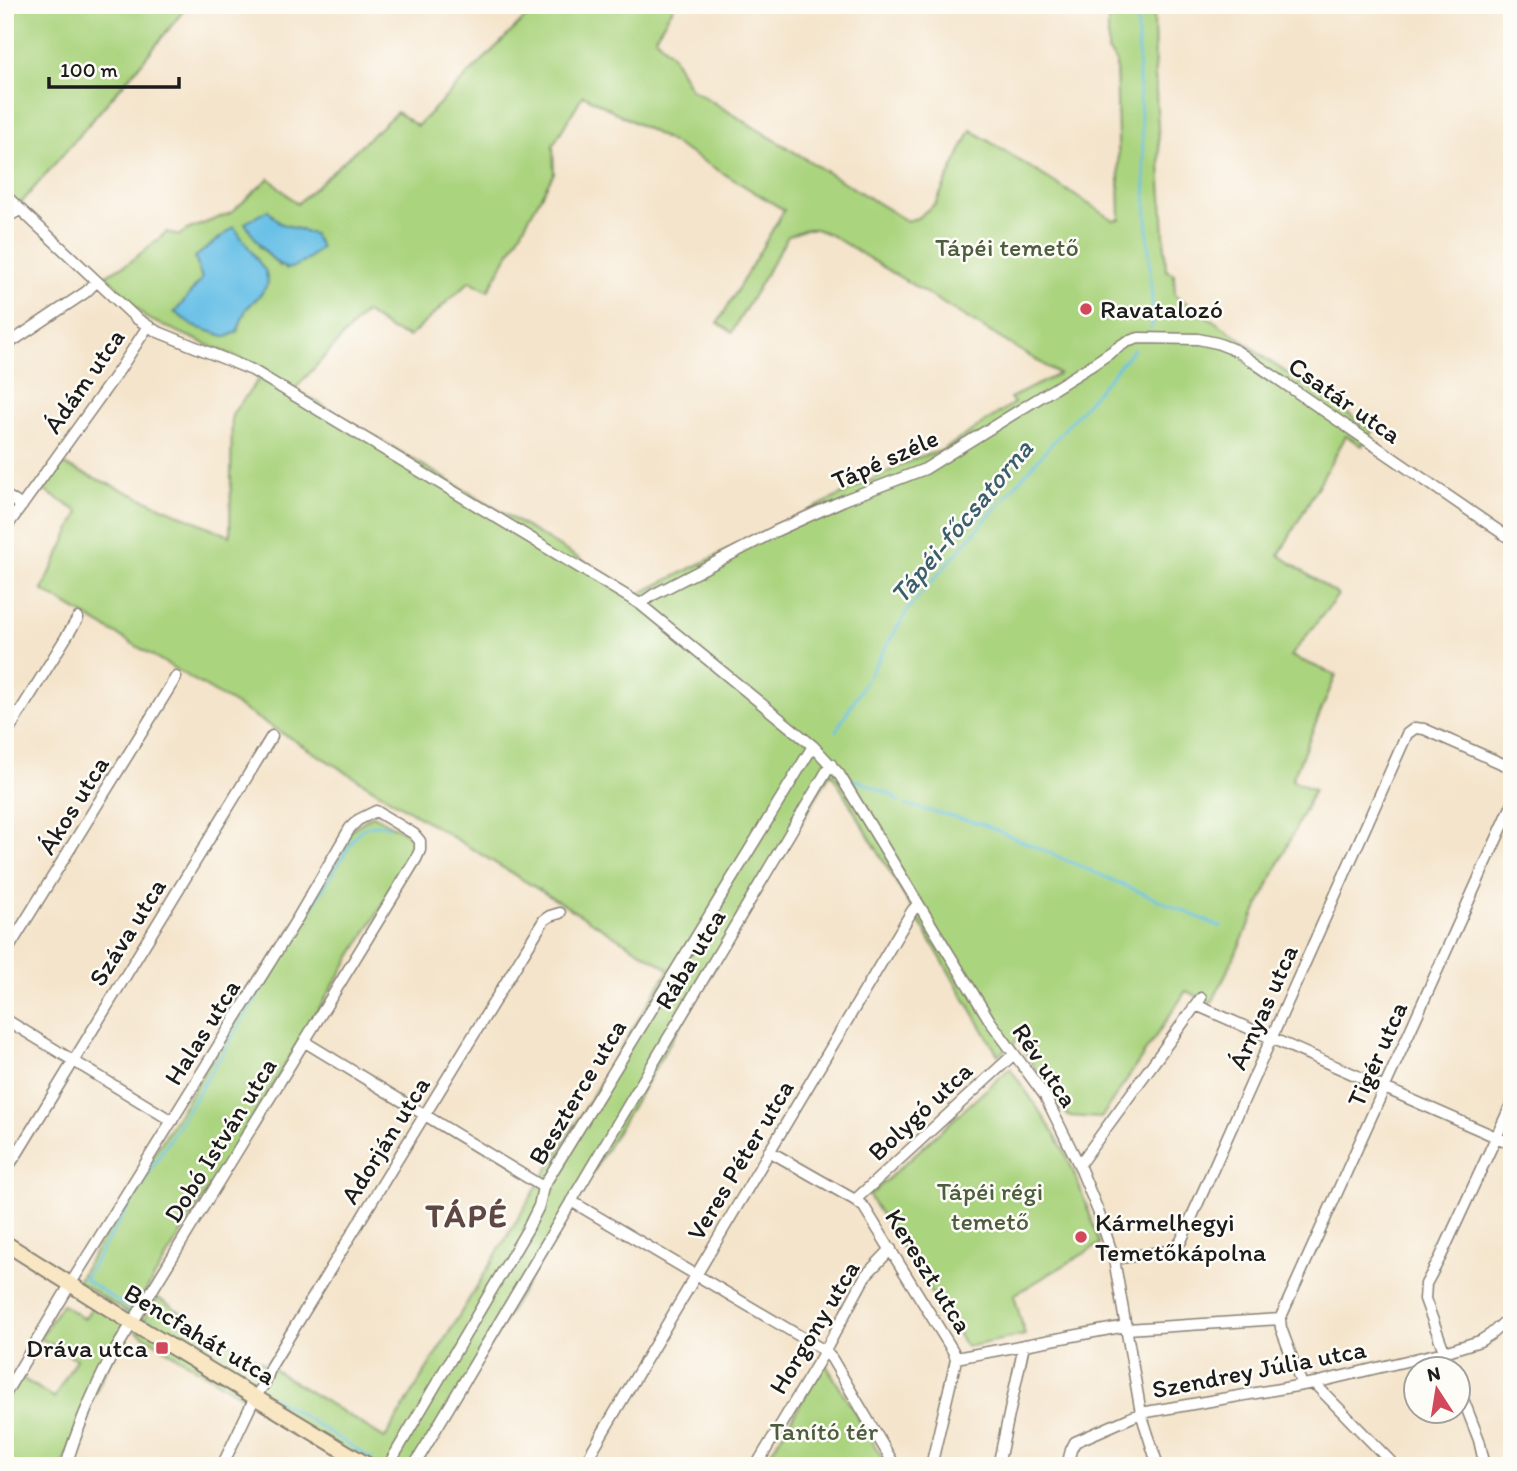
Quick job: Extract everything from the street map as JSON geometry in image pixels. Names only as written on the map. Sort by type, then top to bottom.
[{"type":"street","points":[[5,195],[20,210],[5,218]]},
{"type":"street","name":"Rév utca","points":[[20,210],[125,310],[148,326],[252,370],[640,604],[813,746],[831,764],[990,1021],[1045,1096],[1079,1165],[1114,1259],[1141,1413],[1158,1466]]},
{"type":"street","points":[[5,346],[86,292],[96,282]]},
{"type":"street","name":"Ádám utca","points":[[5,529],[148,326]]},
{"type":"street","name":"Tápé széle","points":[[640,604],[776,531],[844,500],[925,469],[1120,345],[1139,338]]},
{"type":"street","name":"Csatár utca","points":[[1139,338],[1198,339],[1237,351],[1512,540]]},
{"type":"street","points":[[5,495],[22,506]]},
{"type":"street","points":[[5,736],[78,618]]},
{"type":"street","name":"Ákos utca","points":[[5,954],[176,677]]},
{"type":"street","name":"Árnyas utca","points":[[1114,1259],[1168,1251],[1181,1241],[1407,734],[1415,728],[1424,729],[1512,768]]},
{"type":"street","name":"Száva utca","points":[[5,1171],[272,736]]},
{"type":"street","name":"Beszterce utca","points":[[387,1466],[527,1230],[539,1206],[543,1187],[813,746]]},
{"type":"street","name":"Rába utca","points":[[414,1466],[831,764]]},
{"type":"street","name":"Tigér utca","points":[[1280,1319],[1512,805]]},
{"type":"street","name":"Halas utca","points":[[71,1283],[297,919],[350,828],[358,820],[376,811],[414,834],[420,841]]},
{"type":"street","name":"Dobó István utca","points":[[66,1466],[90,1398],[110,1359],[416,859],[420,841]]},
{"type":"street","name":"Veres Péter utca","points":[[583,1466],[918,904]]},
{"type":"street","name":"Adorján utca","points":[[222,1466],[271,1366],[544,920],[560,913]]},
{"type":"street","points":[[1079,1165],[1199,1001],[1272,1038],[1512,1144]]},
{"type":"street","points":[[5,1019],[172,1121]]},
{"type":"street","points":[[305,1042],[543,1187]]},
{"type":"street","name":"Bolygó utca","points":[[855,1200],[1014,1054]]},
{"type":"street","points":[[1446,1356],[1426,1299],[1425,1287],[1512,1103]]},
{"type":"street","points":[[5,1144],[18,1152]]},
{"type":"street","name":"Kereszt utca","points":[[769,1151],[864,1207],[956,1358],[931,1466]]},
{"type":"street","points":[[571,1201],[825,1351],[894,1466]]},
{"type":"street","name":"Bencfahát utca","points":[[5,1243],[369,1466]]},
{"type":"street","name":"Horgony utca","points":[[756,1466],[825,1351],[866,1275],[891,1249]]},
{"type":"street","points":[[5,1394],[71,1283]]},
{"type":"street","name":"Szendrey Júlia utca","points":[[1068,1466],[1075,1442],[1141,1413],[1314,1383],[1444,1352],[1480,1341],[1512,1315]]},
{"type":"street","points":[[956,1358],[1126,1328],[1280,1319],[1303,1385]]},
{"type":"street","points":[[998,1466],[1024,1345]]},
{"type":"street","points":[[1314,1383],[1395,1466]]},
{"type":"street","points":[[1472,1422],[1485,1466]]},
{"type":"green space","points":[[5,5],[188,5],[22,202],[11,211],[5,206]]},
{"type":"green space","name":"Tápéi temető","points":[[538,5],[675,5],[655,37],[672,55],[690,88],[907,221],[917,218],[936,203],[971,130],[1114,220],[1120,219],[1116,61],[1108,51],[1108,5],[1154,5],[1155,74],[1166,270],[1174,274],[1175,295],[1373,430],[1362,446],[1346,436],[1279,555],[1338,595],[1291,656],[1336,675],[1292,780],[1314,790],[1212,1003],[1186,991],[1101,1118],[1068,1116],[1065,1111],[1060,1110],[1018,1040],[998,1055],[831,772],[418,1466],[354,1466],[136,1331],[158,1298],[385,1438],[669,969],[42,590],[79,512],[43,490],[62,464],[230,536],[232,414],[266,370],[146,318],[106,275],[129,263],[167,232],[178,236],[231,213],[269,178],[297,204],[397,112],[417,126]],"holes":[[[583,95],[668,140],[784,210],[718,323],[732,332],[788,236],[806,229],[816,229],[829,234],[1059,374],[1010,398],[1014,403],[941,451],[916,458],[639,594],[295,389],[365,312],[389,329],[409,337],[470,281],[488,291],[554,173],[553,145]],[[279,223],[313,234],[280,266],[259,246]],[[202,279],[261,294],[246,309],[241,320],[175,313]]]},
{"type":"green space","points":[[373,815],[412,837],[417,849],[131,1315],[77,1281],[352,829]]},
{"type":"green space","name":"Tápéi régi temető","points":[[1010,1068],[1064,1151],[1100,1244],[1014,1295],[1025,1335],[966,1347],[869,1196]]},
{"type":"green space","points":[[62,1304],[84,1319],[94,1304],[126,1325],[62,1466],[5,1466],[5,1402],[20,1377],[54,1398],[76,1359],[40,1338]]},
{"type":"green space","name":"Tanító tér","points":[[825,1363],[887,1466],[763,1466]]},
{"type":"water","points":[[268,210],[279,223],[313,234],[321,247],[297,265],[287,269],[280,265],[263,249],[245,223]]},
{"type":"water","points":[[234,227],[266,272],[268,283],[246,309],[237,332],[227,337],[193,326],[175,312],[202,279],[195,257]]},
{"type":"waterway","name":"Tápéi-főcsatorna","points":[[1137,5],[1153,321],[1151,328]]},
{"type":"waterway","name":"Tápéi-főcsatorna","points":[[836,731],[909,608],[1134,349]]},
{"type":"waterway","points":[[850,778],[854,784]]},
{"type":"waterway","points":[[852,782],[857,780],[892,795],[899,802]]},
{"type":"waterway","points":[[906,805],[982,824],[1221,927]]},
{"type":"waterway","points":[[84,1279],[358,832],[372,825],[389,826]]},
{"type":"waterway","points":[[83,1278],[131,1310]]},
{"type":"waterway","points":[[147,1320],[257,1387]]},
{"type":"waterway","points":[[269,1395],[372,1459]]},
{"type":"place","name":"Ravatalozó","points":[[1086,309]]},
{"type":"place","name":"Kármelhegyi Temetőkápolna","points":[[1081,1237]]},
{"type":"place","name":"Dráva utca","points":[[162,1348]]},
{"type":"district","name":"TÁPÉ","points":[[467,1215]]}]
